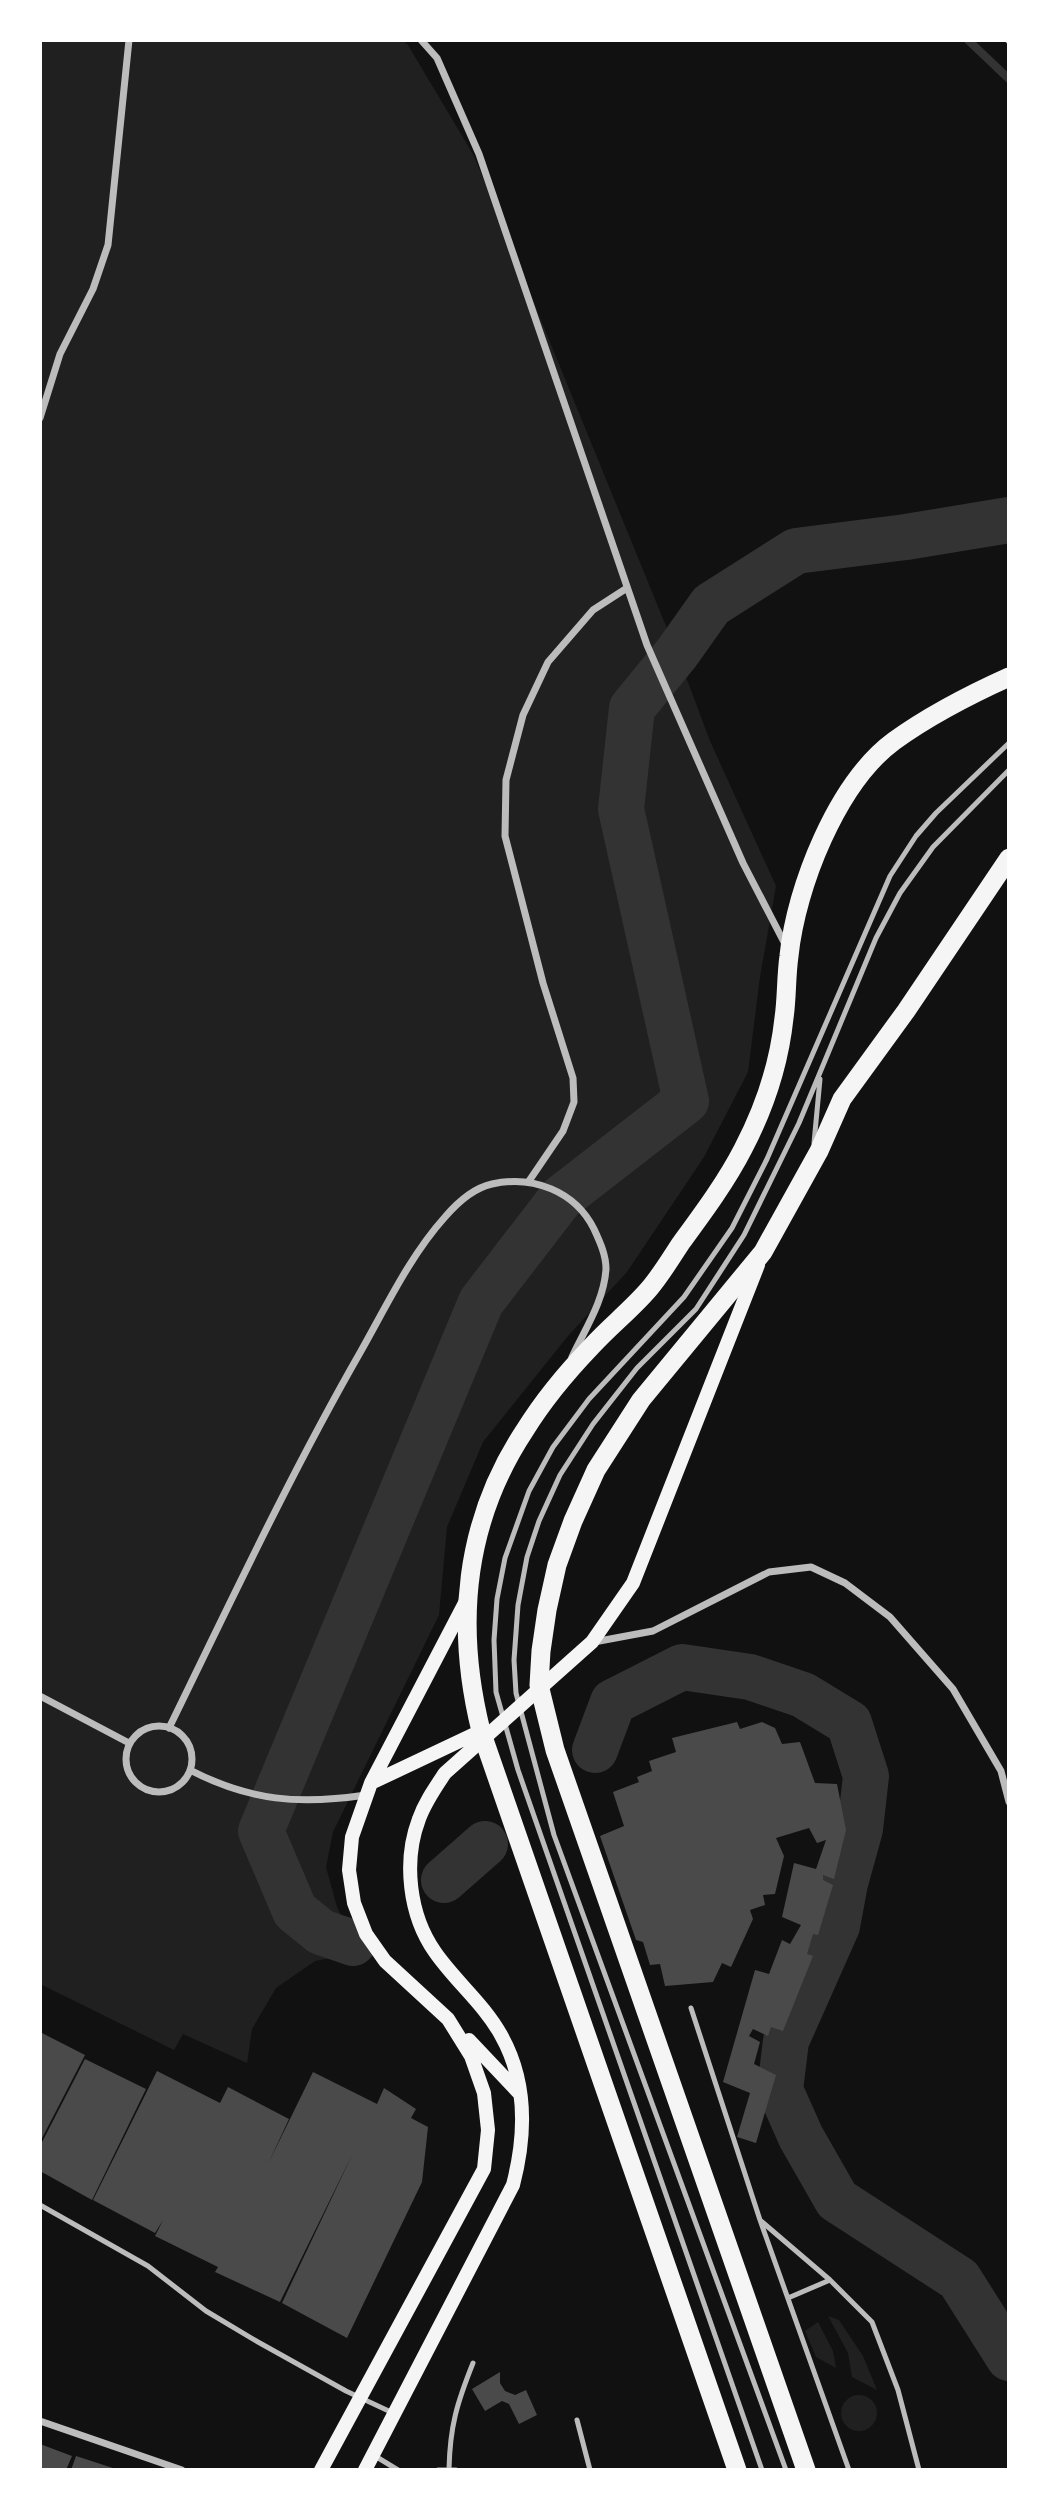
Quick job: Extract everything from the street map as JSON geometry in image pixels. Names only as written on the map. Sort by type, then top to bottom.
[{"type":"highway","points":[[737,2470],[496,1781],[481,1731],[469,1674],[466,1644],[467,1600],[474,1550],[494,1488],[524,1431],[590,1347],[649,1289],[713,1198],[742,1151],[769,1092],[779,1058],[789,952],[805,883],[814,856],[839,807],[855,784],[892,743],[961,699],[1009,677]]},
{"type":"highway","points":[[806,2470],[555,1750],[540,1685],[541,1651],[557,1565],[596,1470],[641,1400],[763,1252],[820,1151],[842,1100],[906,1011],[1009,858]]},
{"type":"main road","points":[[365,2470],[513,2185],[523,2133],[521,2095],[501,2034],[434,1951],[421,1926],[412,1897],[410,1871],[418,1822],[427,1800],[445,1773],[592,1642],[633,1583],[763,1252]]},
{"type":"main road","points":[[467,1600],[367,1795],[352,1837],[349,1870],[354,1903],[366,1934],[385,1961],[449,2019],[521,2095]]},
{"type":"main road","points":[[367,1795],[481,1731]]},
{"type":"main road","points":[[321,2470],[484,2169],[488,2130],[484,2093],[471,2056],[449,2019]]},
{"type":"street","points":[[40,418],[60,354],[93,289],[108,245],[129,40]]},
{"type":"street","points":[[421,40],[437,58],[479,154],[647,645],[743,863],[789,952]]},
{"type":"street","points":[[529,1181],[563,1131],[574,1102],[573,1078],[543,982],[505,836],[506,780],[523,715],[548,662],[593,610],[627,588]]},
{"type":"street","points":[[169,1728],[332,1402],[411,1264],[444,1218],[463,1198],[490,1184],[529,1181],[554,1189],[586,1213],[603,1247],[606,1268],[602,1297],[558,1386]]},
{"type":"street","points":[[592,1642],[653,1631],[769,1572],[811,1567],[845,1583],[890,1617],[953,1689],[1001,1771],[1009,1802]]},
{"type":"street","points":[[40,1696],[129,1743]]},
{"type":"street","points":[[146,1728],[169,1728],[186,1740],[192,1759],[190,1770],[177,1787],[156,1793],[136,1784],[129,1775],[126,1754],[129,1743],[136,1734],[146,1728]]},
{"type":"street","points":[[190,1770],[218,1784],[248,1794],[299,1801],[326,1801],[367,1795]]},
{"type":"street","points":[[40,2421],[182,2470]]},
{"type":"lane","points":[[762,2470],[518,1770],[496,1692],[494,1640],[497,1599],[505,1558],[529,1491],[553,1447],[589,1399],[684,1297],[732,1228],[767,1159],[890,877],[916,836],[936,813],[1009,743]]},
{"type":"lane","points":[[786,2470],[554,1835],[516,1693],[514,1660],[518,1605],[527,1556],[560,1475],[593,1424],[637,1368],[696,1309],[744,1234],[775,1174],[876,938],[900,893],[933,847],[1009,770]]},
{"type":"lane","points":[[820,1074],[814,1141],[820,1151]]},
{"type":"lane","points":[[691,2008],[760,2220],[849,2470]]},
{"type":"lane","points":[[40,2205],[148,2266],[206,2311],[247,2336],[394,2413]]},
{"type":"lane","points":[[760,2220],[830,2280],[872,2322],[898,2390],[919,2470]]},
{"type":"lane","points":[[788,2298],[830,2280]]},
{"type":"lane","points":[[449,2469],[457,2401],[473,2363]]},
{"type":"lane","points":[[577,2420],[590,2470]]},
{"type":"lane","points":[[372,2455],[398,2470]]},
{"type":"lane","points":[[438,2470],[456,2470]]},
{"type":"shaded area","points":[[40,40],[402,40],[408,45],[474,156],[677,653],[710,741],[776,886],[760,977],[748,1072],[704,1157],[627,1272],[568,1336],[483,1442],[447,1527],[439,1615],[333,1832],[326,1867],[337,1907],[358,1953],[315,1961],[276,1988],[252,2029],[247,2063],[183,2034],[174,2050],[40,1984]]},
{"type":"shaded area","points":[[828,2316],[839,2320],[863,2356],[877,2390],[852,2377],[848,2353]]},
{"type":"shaded area","points":[[818,2322],[833,2351],[836,2368],[816,2357],[805,2331]]},
{"type":"shaded area","points":[[859,2395],[872,2400],[877,2413],[872,2426],[859,2431],[846,2426],[841,2413],[846,2400]]},
{"type":"building","points":[[737,1722],[740,1729],[762,1722],[775,1728],[782,1744],[800,1742],[815,1783],[837,1784],[846,1830],[834,1879],[823,1875],[823,1880],[833,1885],[818,1935],[813,1934],[807,1954],[813,1956],[783,2031],[771,2027],[768,2036],[753,2029],[749,2036],[760,2042],[754,2064],[776,2075],[756,2143],[737,2137],[750,2093],[723,2082],[755,1970],[769,1974],[782,1940],[790,1944],[801,1925],[782,1917],[794,1863],[816,1869],[826,1840],[817,1843],[809,1828],[776,1838],[784,1856],[775,1894],[763,1895],[765,1905],[750,1910],[753,1919],[731,1967],[722,1963],[713,1982],[665,1986],[660,1964],[650,1965],[643,1942],[636,1940],[600,1836],[624,1826],[613,1792],[639,1782],[637,1777],[652,1771],[649,1761],[676,1752],[672,1738]]},
{"type":"building","points":[[40,2032],[85,2055],[40,2142]]},
{"type":"building","points":[[85,2059],[146,2089],[92,2200],[40,2171],[40,2146]]},
{"type":"building","points":[[157,2071],[220,2103],[228,2087],[289,2119],[268,2164],[313,2072],[377,2104],[384,2088],[416,2109],[411,2118],[428,2127],[422,2182],[347,2338],[282,2303],[353,2153],[280,2302],[215,2272],[218,2267],[155,2236],[163,2220],[155,2233],[93,2200]]},
{"type":"building","points":[[500,2372],[500,2383],[505,2391],[515,2395],[526,2390],[537,2415],[519,2424],[509,2404],[502,2401],[485,2411],[472,2389]]},
{"type":"building","points":[[40,2444],[72,2456],[66,2470],[40,2470]]},
{"type":"building","points":[[76,2456],[116,2469],[116,2470],[71,2470]]},
{"type":"waterway","points":[[968,40],[1009,79]]},
{"type":"waterway","points":[[353,1943],[321,1932],[295,1911],[261,1831],[481,1302],[561,1198],[686,1101],[621,809],[632,708],[677,653],[711,605],[796,551],[1009,520]]},
{"type":"waterway","points":[[595,1750],[613,1702],[682,1667],[750,1677],[803,1695],[849,1723],[866,1776],[860,1829],[845,1883],[837,1926],[786,2041],[780,2090],[801,2137],[837,2200],[959,2279],[1009,2358]]},
{"type":"waterway","points":[[444,1880],[485,1844]]}]
